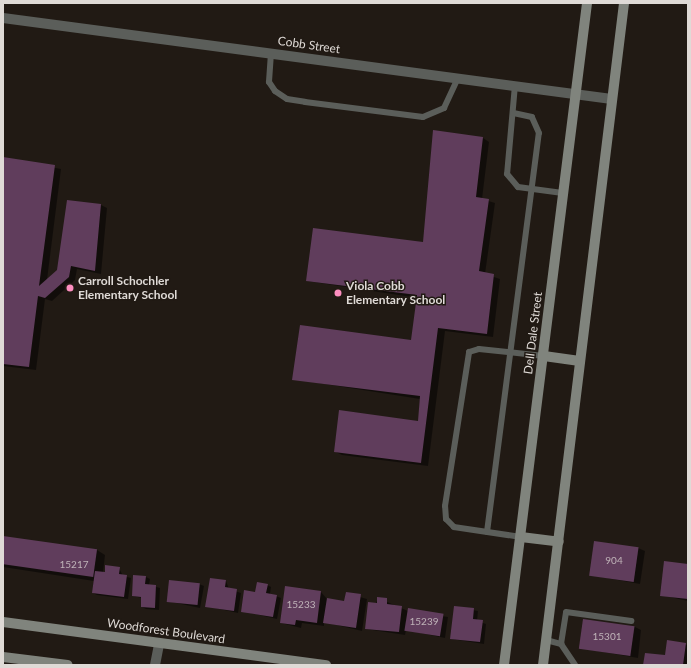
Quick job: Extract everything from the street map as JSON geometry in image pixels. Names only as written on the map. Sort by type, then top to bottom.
[{"type":"main road","name":"Dell Dale Street","points":[[504,665],[544,356],[587,3]]},
{"type":"main road","points":[[543,665],[624,3]]},
{"type":"main road","points":[[544,356],[580,361]]},
{"type":"main road","points":[[521,537],[559,542]]},
{"type":"main road","name":"Woodforest Boulevard","points":[[3,622],[159,644],[326,665]]},
{"type":"main road","points":[[3,657],[68,665]]},
{"type":"street","name":"Cobb Street","points":[[3,18],[612,98]]},
{"type":"street","points":[[155,665],[159,644]]},
{"type":"lane","points":[[271,53],[269,82],[275,92],[287,99],[305,102],[423,117],[444,108],[458,78]]},
{"type":"lane","points":[[515,85],[507,174],[518,187],[563,193]]},
{"type":"lane","points":[[487,532],[530,189],[539,133],[537,124],[532,117],[513,113]]},
{"type":"lane","points":[[521,537],[454,527],[446,519],[445,506],[465,360],[469,352],[479,349],[544,356]]},
{"type":"lane","points":[[561,644],[566,612],[631,621]]},
{"type":"lane","points":[[546,640],[561,644],[575,665]]},
{"type":"building","points":[[433,130],[483,137],[476,197],[489,199],[479,271],[494,274],[487,334],[438,328],[421,463],[334,452],[339,410],[418,421],[420,396],[292,380],[300,325],[411,340],[417,295],[306,281],[313,228],[423,242]]},
{"type":"building","points":[[3,157],[55,165],[39,286],[57,270],[67,200],[101,204],[95,271],[71,266],[69,277],[45,298],[38,296],[29,367],[3,364]]},
{"type":"building","points":[[3,536],[97,549],[93,577],[3,564]]},
{"type":"building","points":[[594,541],[639,547],[634,582],[589,576]]},
{"type":"building","points":[[664,561],[688,564],[688,599],[660,596]]},
{"type":"building","points":[[105,565],[120,567],[119,574],[127,575],[124,597],[92,593],[95,571],[105,572]]},
{"type":"building","points":[[133,575],[146,576],[145,584],[156,585],[155,608],[141,607],[141,597],[132,596]]},
{"type":"building","points":[[210,578],[226,580],[225,587],[237,589],[234,611],[205,607]]},
{"type":"building","points":[[169,580],[200,583],[198,605],[167,602]]},
{"type":"building","points":[[257,582],[268,584],[266,593],[277,595],[273,617],[241,612],[244,590],[255,592]]},
{"type":"building","points":[[285,586],[321,591],[317,623],[296,620],[295,625],[280,623]]},
{"type":"building","points":[[346,592],[361,594],[356,628],[323,623],[327,598],[344,601]]},
{"type":"building","points":[[377,597],[387,598],[387,604],[402,606],[399,632],[365,629],[368,602],[377,603]]},
{"type":"building","points":[[454,606],[474,608],[473,619],[483,620],[480,642],[450,639]]},
{"type":"building","points":[[408,608],[444,614],[440,636],[404,631]]},
{"type":"building","points":[[583,619],[634,626],[630,656],[579,649]]},
{"type":"building","points":[[667,640],[686,643],[683,665],[643,665],[645,653],[665,655]]},
{"type":"place","name":"Carroll Schochler Elementary School","points":[[70,288]]},
{"type":"place","name":"Viola Cobb Elementary School","points":[[338,293]]}]
